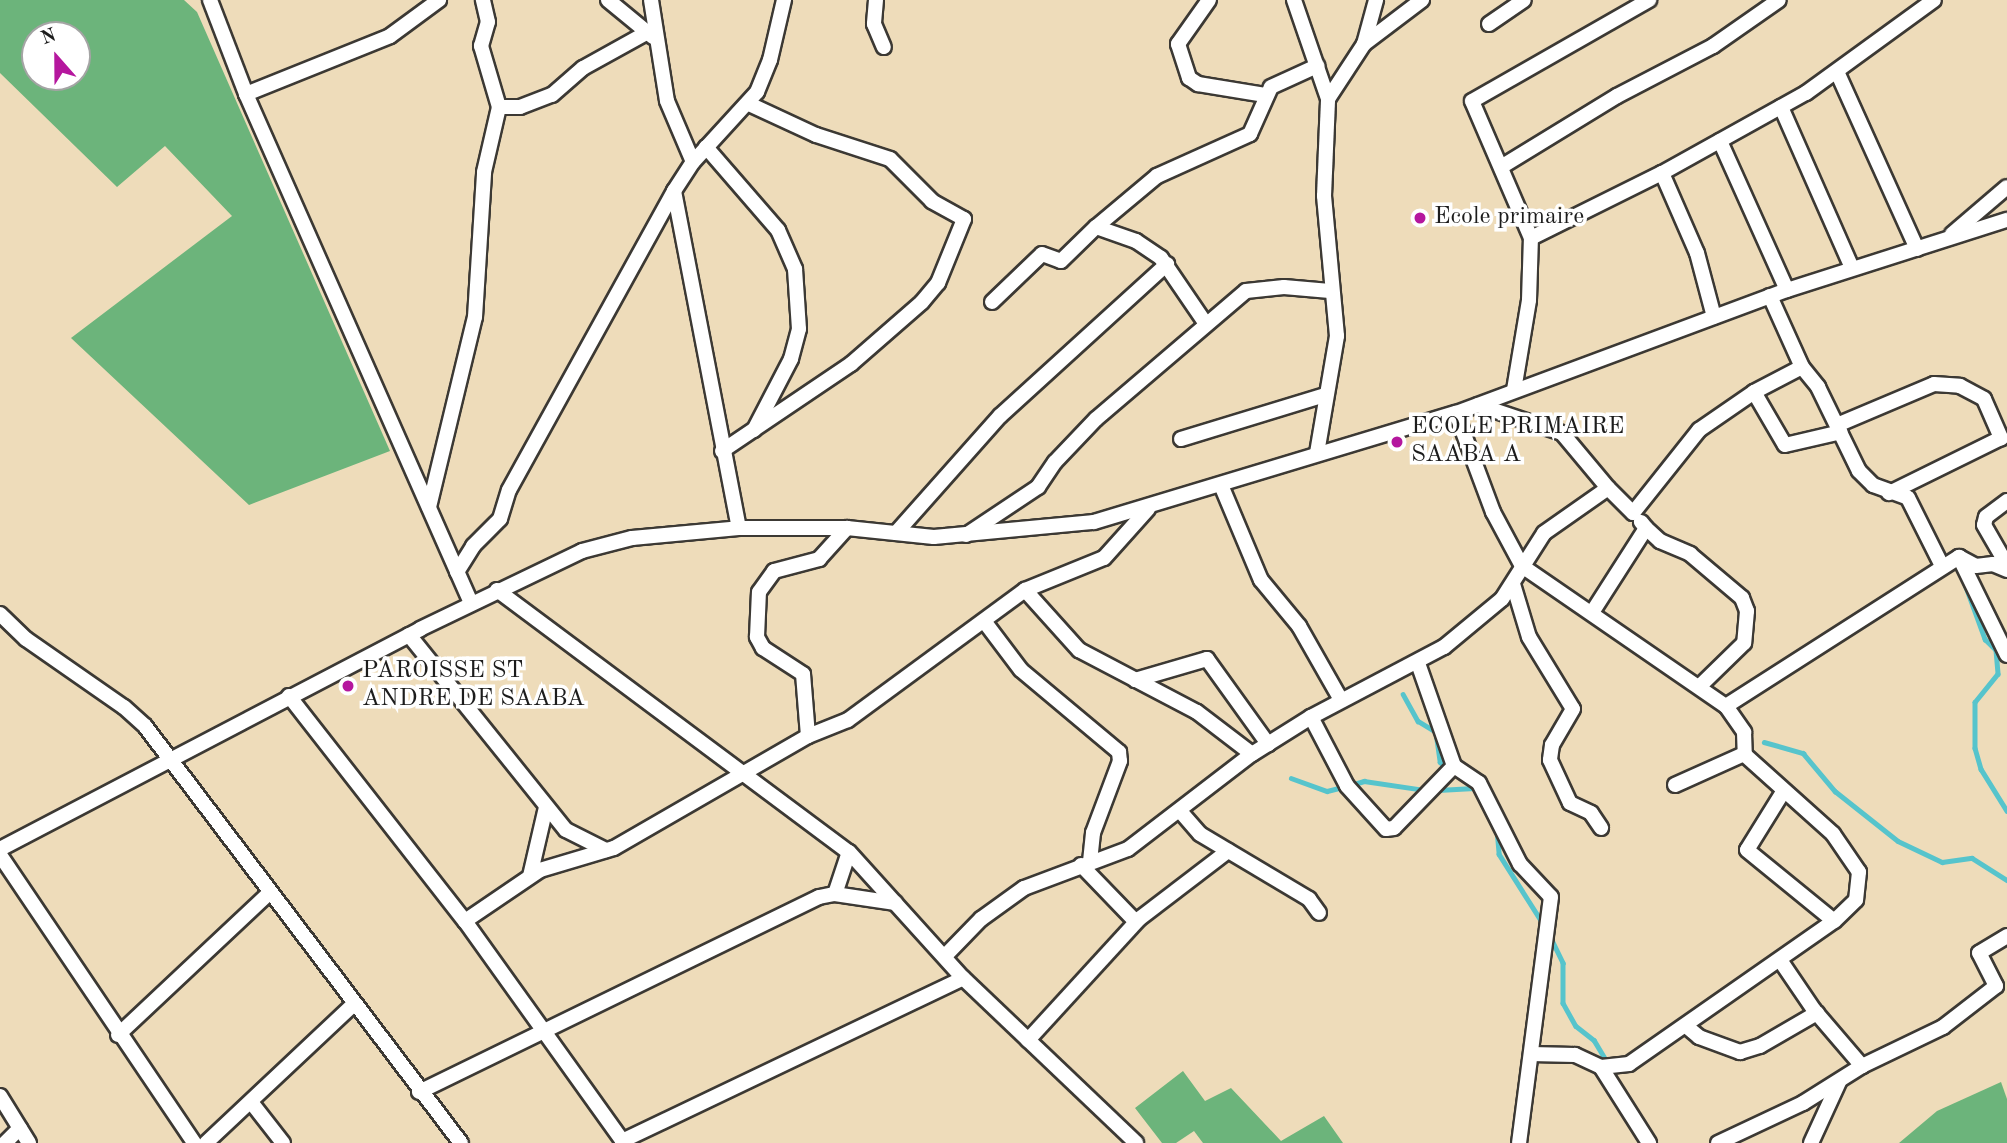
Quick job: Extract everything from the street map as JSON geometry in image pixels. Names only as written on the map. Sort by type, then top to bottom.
[{"type":"street","points":[[210,0],[246,94],[471,603]]},
{"type":"street","points":[[246,94],[390,36],[439,0]]},
{"type":"street","points":[[429,507],[475,317],[484,172],[499,107],[481,46],[488,22],[483,0]]},
{"type":"street","points":[[608,0],[652,35]]},
{"type":"street","points":[[651,0],[652,35],[667,100],[693,162]]},
{"type":"street","points":[[457,572],[474,545],[500,519],[509,490],[674,191],[693,162],[749,104],[765,77],[785,0]]},
{"type":"street","points":[[876,0],[874,24],[884,47]]},
{"type":"street","points":[[1294,0],[1328,99],[1324,196],[1330,291],[1337,336],[1317,453]]},
{"type":"street","points":[[1328,99],[1364,44],[1376,0]]},
{"type":"street","points":[[1364,44],[1422,0]]},
{"type":"street","points":[[1489,24],[1524,0]]},
{"type":"street","points":[[1514,390],[1529,300],[1531,238],[1472,101],[1649,0]]},
{"type":"street","points":[[1501,167],[1617,96],[1713,46],[1779,0]]},
{"type":"street","points":[[1531,238],[1662,173],[1838,74],[1934,0]]},
{"type":"street","points":[[1201,3],[1178,44],[1191,80],[1265,94]]},
{"type":"street","points":[[499,107],[520,107],[552,95],[583,68],[652,35]]},
{"type":"street","points":[[992,302],[1042,254],[1061,261],[1096,227],[1157,176],[1250,134],[1265,94],[1277,82],[1317,66]]},
{"type":"street","points":[[1838,74],[1917,249]]},
{"type":"street","points":[[722,451],[851,365],[922,302],[938,283],[964,219],[932,201],[890,159],[810,133],[749,104]]},
{"type":"street","points":[[1781,107],[1852,268]]},
{"type":"street","points":[[1720,141],[1787,290]]},
{"type":"street","points":[[706,147],[778,230],[795,269],[797,337],[792,359],[752,432]]},
{"type":"street","points":[[1662,173],[1695,245],[1714,317]]},
{"type":"street","points":[[1942,241],[2007,187]]},
{"type":"street","points":[[674,191],[722,451],[739,528]]},
{"type":"street","points":[[0,849],[167,759],[408,635],[582,551],[632,538],[739,528],[847,528],[896,533],[966,535],[1094,522],[1148,509],[1317,453],[1456,413],[1787,290],[2007,220]]},
{"type":"street","points":[[1096,227],[1136,241],[1167,264],[1206,324]]},
{"type":"street","points":[[896,533],[1000,416],[1167,264]]},
{"type":"street","points":[[966,535],[1038,487],[1055,461],[1096,419],[1206,324],[1252,289],[1330,291]]},
{"type":"street","points":[[1770,296],[1802,367],[1839,428],[1859,471],[1889,493],[1908,498],[1942,566]]},
{"type":"street","points":[[1633,513],[1689,440],[1754,392],[1802,367]]},
{"type":"street","points":[[1754,392],[1785,445],[1839,428],[1946,382],[1984,399],[2004,444],[1889,493]]},
{"type":"street","points":[[1181,439],[1325,395]]},
{"type":"street","points":[[1478,405],[1562,433],[1608,488],[1660,541],[1690,554],[1742,598],[1746,611],[1744,643],[1700,686]]},
{"type":"street","points":[[1456,413],[1493,512],[1522,566],[1593,611],[1726,706],[1744,732],[1744,754],[1783,792],[1833,834],[1859,872],[1856,900],[1834,921],[1629,1064],[1601,1067],[1575,1055],[1531,1054]]},
{"type":"street","points":[[1221,485],[1261,580],[1299,626],[1341,700]]},
{"type":"street","points":[[945,956],[981,919],[1024,888],[1128,849],[1252,754],[1341,700],[1418,663],[1489,612],[1513,584],[1545,533],[1608,488]]},
{"type":"street","points":[[2007,500],[1986,517],[1984,525],[2007,565]]},
{"type":"street","points":[[465,921],[530,876],[553,864],[607,850],[743,776],[808,736],[848,720],[1025,590],[1104,558],[1148,509]]},
{"type":"street","points":[[1593,611],[1646,527]]},
{"type":"street","points":[[808,736],[803,674],[763,648],[757,637],[759,592],[774,571],[824,555],[847,528]]},
{"type":"street","points":[[1726,706],[1958,557]]},
{"type":"street","points":[[1958,557],[1976,566],[1993,564],[2007,570]]},
{"type":"street","points":[[1958,557],[2007,655]]},
{"type":"street","points":[[1513,584],[1529,637],[1573,709],[1552,746],[1550,760],[1570,803],[1591,813],[1601,828]]},
{"type":"street","points":[[498,590],[570,640],[743,776],[849,852],[963,978],[1136,1143]]},
{"type":"street","points":[[1025,590],[1074,646],[1196,712],[1252,754]]},
{"type":"street","points":[[0,614],[26,639],[135,716],[419,1092],[461,1143]]},
{"type":"street","points":[[984,621],[1040,688],[1119,752],[1120,761],[1093,833],[1085,863]]},
{"type":"street","points":[[408,635],[546,807],[572,835],[607,850]]},
{"type":"street","points":[[1135,680],[1207,659],[1268,744]]},
{"type":"street","points":[[1418,663],[1454,766],[1479,783],[1520,864],[1551,897],[1519,1143]]},
{"type":"street","points":[[289,696],[465,921],[623,1142],[963,978]]},
{"type":"street","points":[[1311,717],[1344,782],[1386,829],[1402,824],[1454,766]]},
{"type":"street","points":[[1675,785],[1744,754]]},
{"type":"street","points":[[1783,792],[1747,850],[1834,921]]},
{"type":"street","points":[[530,876],[546,807]]},
{"type":"street","points":[[1180,811],[1200,834],[1309,899],[1319,913]]},
{"type":"street","points":[[1028,1040],[1136,922],[1228,851]]},
{"type":"street","points":[[835,894],[849,852]]},
{"type":"street","points":[[0,855],[118,1035],[194,1143]]},
{"type":"street","points":[[1085,863],[1136,922]]},
{"type":"street","points":[[118,1035],[268,894]]},
{"type":"street","points":[[419,1092],[804,904],[835,894],[895,903]]},
{"type":"street","points":[[1718,1143],[1839,1082],[1862,1066],[1926,1037],[1991,991],[1997,981],[1979,953],[2007,936]]},
{"type":"street","points":[[1780,960],[1816,1013],[1862,1066]]},
{"type":"street","points":[[206,1143],[353,1005]]},
{"type":"street","points":[[1686,1026],[1699,1037],[1740,1052],[1760,1046],[1816,1013]]},
{"type":"street","points":[[1601,1067],[1649,1143]]},
{"type":"street","points":[[1811,1143],[1839,1082]]},
{"type":"street","points":[[0,1096],[29,1143]]},
{"type":"street","points":[[251,1102],[283,1143]]},
{"type":"street","points":[[5,1143],[20,1128]]},
{"type":"green space","points":[[0,0],[184,0],[197,12],[390,451],[249,505],[71,338],[232,216],[165,146],[117,187],[0,73]]},
{"type":"green space","points":[[1183,1071],[1205,1101],[1231,1088],[1281,1141],[1324,1116],[1343,1143],[1203,1143],[1194,1131],[1176,1143],[1162,1143],[1135,1108]]},
{"type":"green space","points":[[2001,1082],[2007,1099],[2007,1143],[1899,1143],[1937,1111]]},
{"type":"waterway","points":[[1965,584],[1985,639],[1996,650],[1998,674],[1975,702],[1975,748],[1981,769],[2007,811]]},
{"type":"waterway","points":[[1403,694],[1418,721],[1436,732],[1440,762],[1448,769]]},
{"type":"waterway","points":[[1764,742],[1803,753],[1835,791],[1898,841],[1942,862],[1972,858],[2007,880]]},
{"type":"waterway","points":[[1291,778],[1327,791],[1343,787]]},
{"type":"waterway","points":[[1351,785],[1364,781],[1425,790]]},
{"type":"waterway","points":[[1438,790],[1474,788]]},
{"type":"waterway","points":[[1497,829],[1499,854],[1542,922]]},
{"type":"waterway","points":[[1550,936],[1563,963],[1563,1003],[1576,1026],[1594,1040],[1606,1060]]},
{"type":"place","name":"Ecole primaire","points":[[1420,218]]},
{"type":"place","name":"ECOLE PRIMAIRE SAABA A","points":[[1397,442]]},
{"type":"place","name":"PAROISSE ST ANDRE DE SAABA","points":[[348,686]]}]
